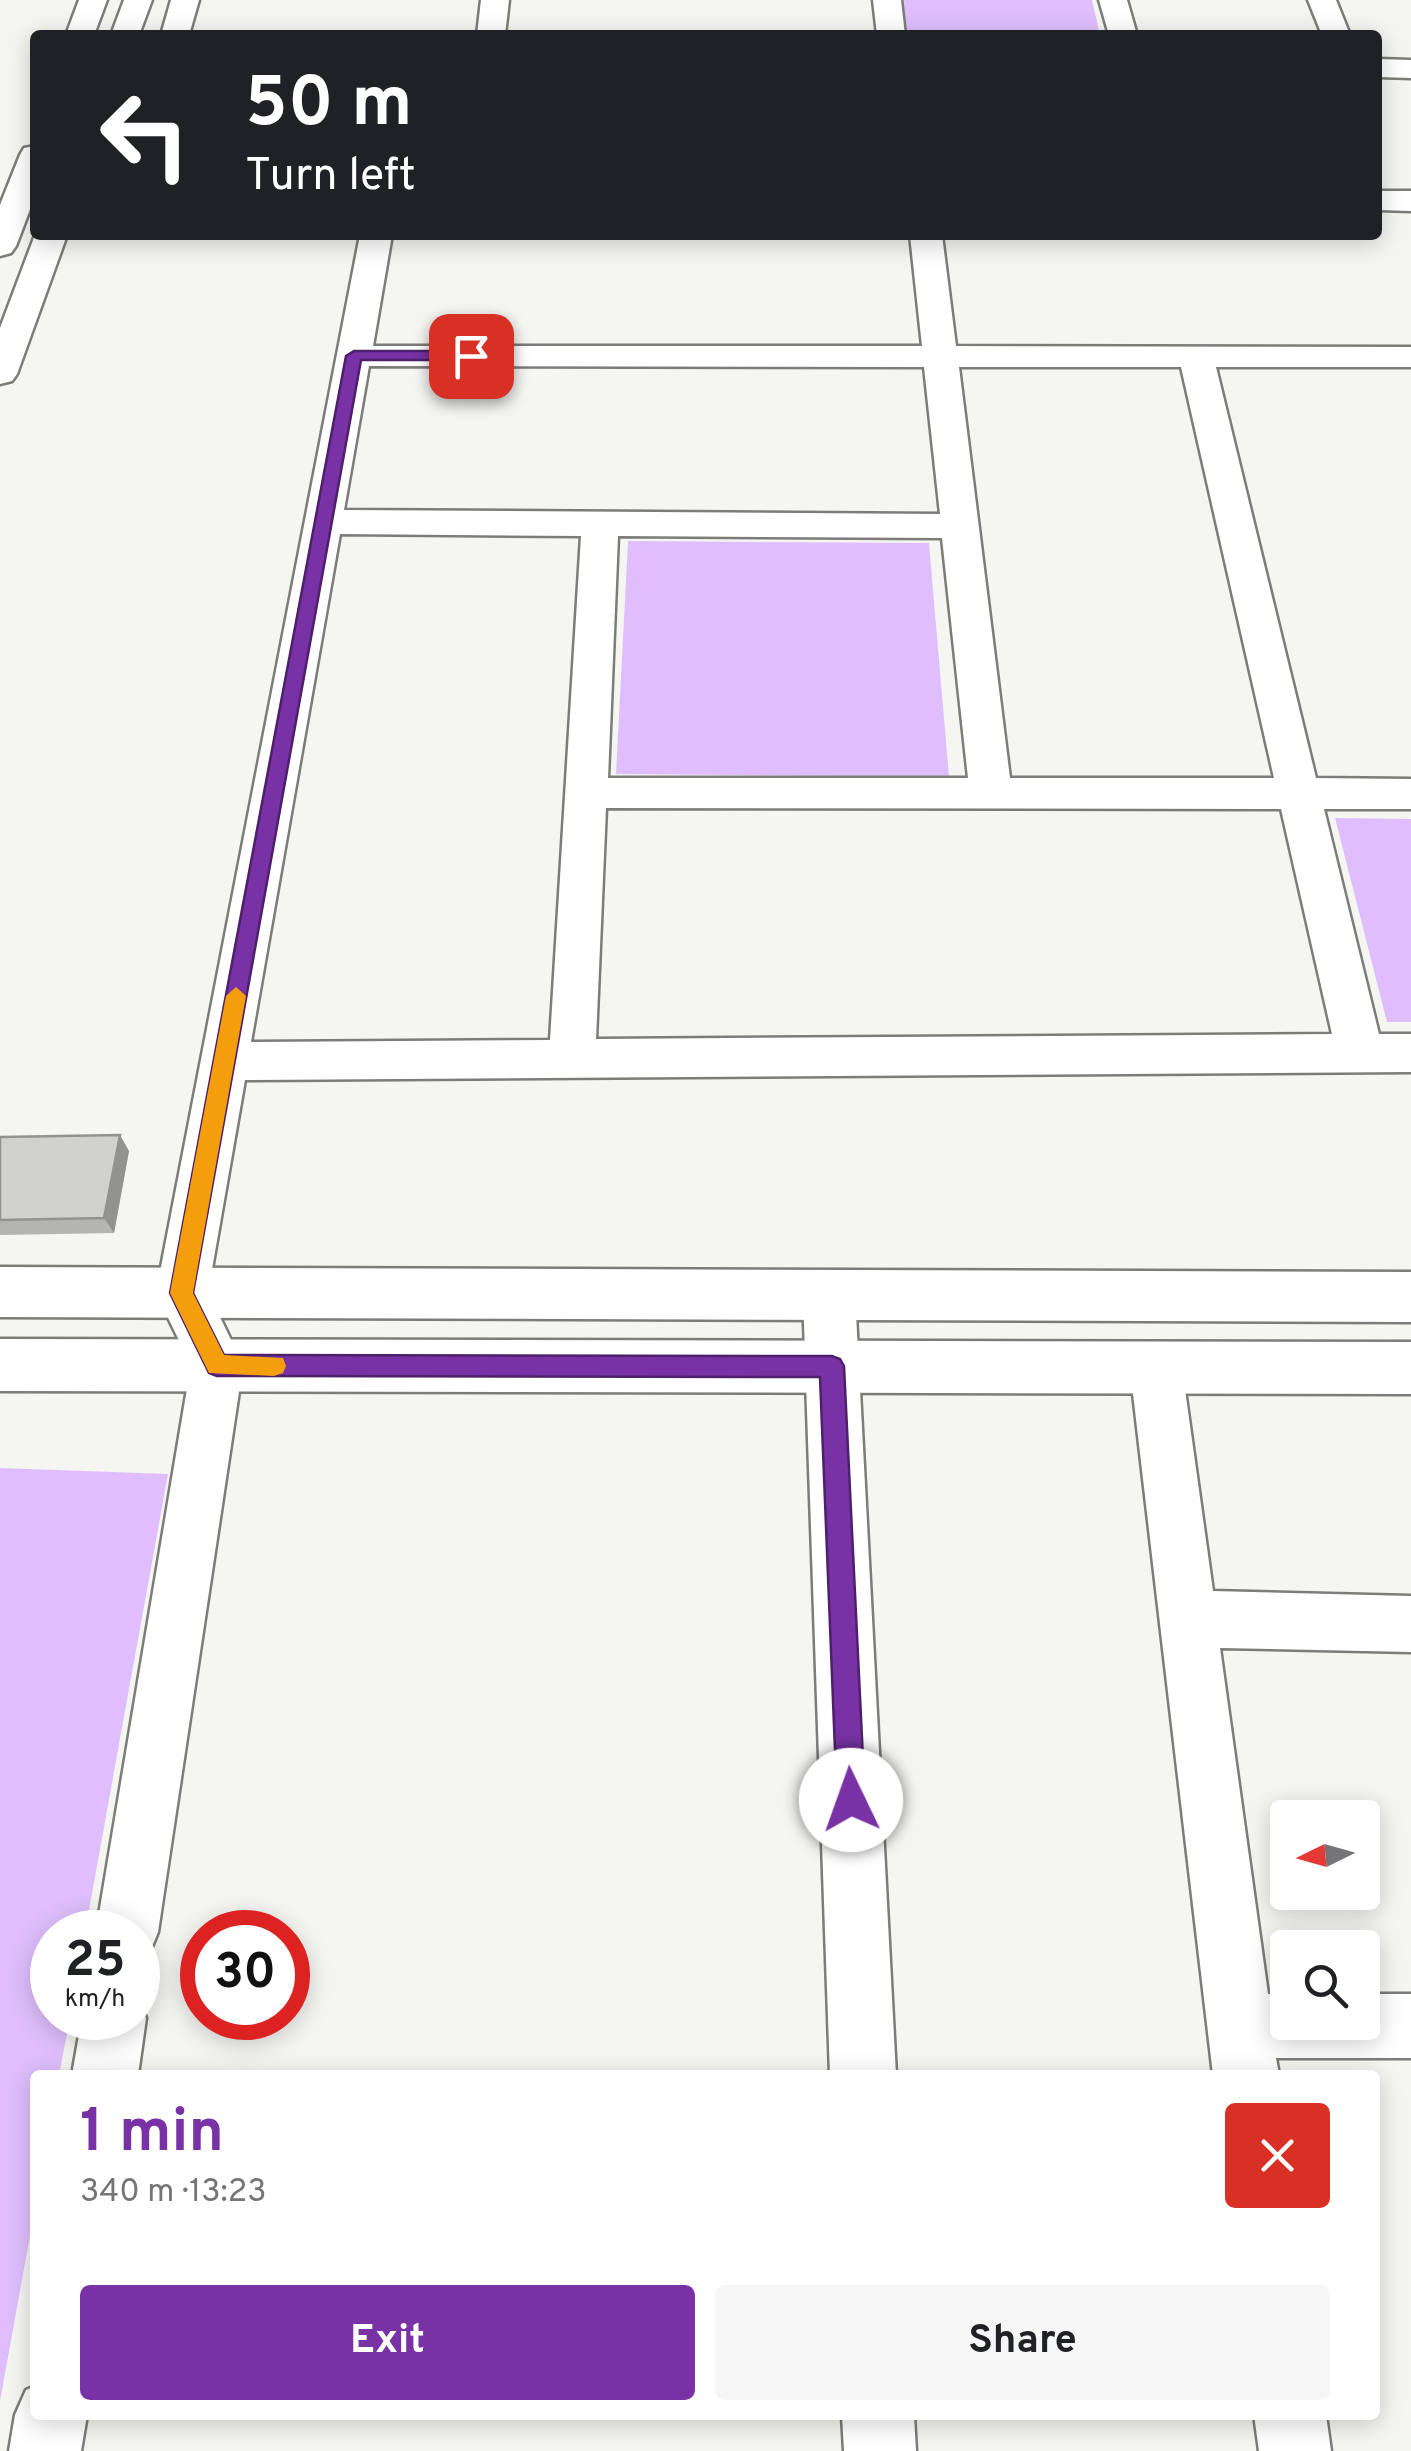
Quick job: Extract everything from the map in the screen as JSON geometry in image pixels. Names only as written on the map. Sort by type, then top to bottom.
[{"type":"street","points":[[82,30],[93,0]]},
{"type":"street","points":[[127,30],[138,0]]},
{"type":"street","points":[[176,30],[185,0]]},
{"type":"street","points":[[492,30],[495,0]]},
{"type":"street","points":[[888,0],[891,30]]},
{"type":"street","points":[[1113,0],[1122,30]]},
{"type":"street","points":[[1322,0],[1334,30]]},
{"type":"street","points":[[1382,68],[1411,68]]},
{"type":"street","points":[[0,246],[30,167]]},
{"type":"street","points":[[1382,201],[1411,201]]},
{"type":"street","points":[[0,374],[49,240]]},
{"type":"street","points":[[130,1910],[217,1366],[182,1293],[375,240]]},
{"type":"street","points":[[927,240],[990,794]]},
{"type":"street","points":[[354,356],[1411,357]]},
{"type":"street","points":[[1196,356],[1360,1054]]},
{"type":"street","points":[[323,522],[960,526]]},
{"type":"street","points":[[572,1059],[600,524]]},
{"type":"street","points":[[585,793],[1411,794]]},
{"type":"street","points":[[224,1062],[1411,1053]]},
{"type":"street","points":[[0,1292],[1411,1297]]},
{"type":"street","points":[[829,1295],[863,2070]]},
{"type":"street","points":[[0,1365],[1411,1368]]},
{"type":"street","points":[[1156,1368],[1243,2050],[1411,2026]]},
{"type":"street","points":[[1188,1619],[1411,1624]]},
{"type":"street","points":[[105,2070],[110,2040]]},
{"type":"street","points":[[45,2451],[49,2420]]},
{"type":"street","points":[[878,2420],[880,2451]]},
{"type":"street","points":[[1291,2420],[1295,2451]]},
{"type":"shaded area","points":[[902,0],[1092,0],[1099,30],[905,30]]},
{"type":"shaded area","points":[[628,541],[929,543],[949,777],[616,774]]},
{"type":"shaded area","points":[[1335,818],[1411,819],[1411,1022],[1387,1022]]},
{"type":"shaded area","points":[[0,1468],[168,1474],[89,1910],[30,1910],[30,2040],[66,2040],[60,2070],[30,2070],[30,2236],[0,2401]]},
{"type":"building","points":[[120,1135],[104,1218],[0,1220],[0,1137]]},
{"type":"slow traffic","points":[[236,996],[182,1293],[217,1366],[274,1366]]},
{"type":"route","points":[[471,356],[354,356],[182,1293],[217,1366],[832,1366],[851,1800]]}]
